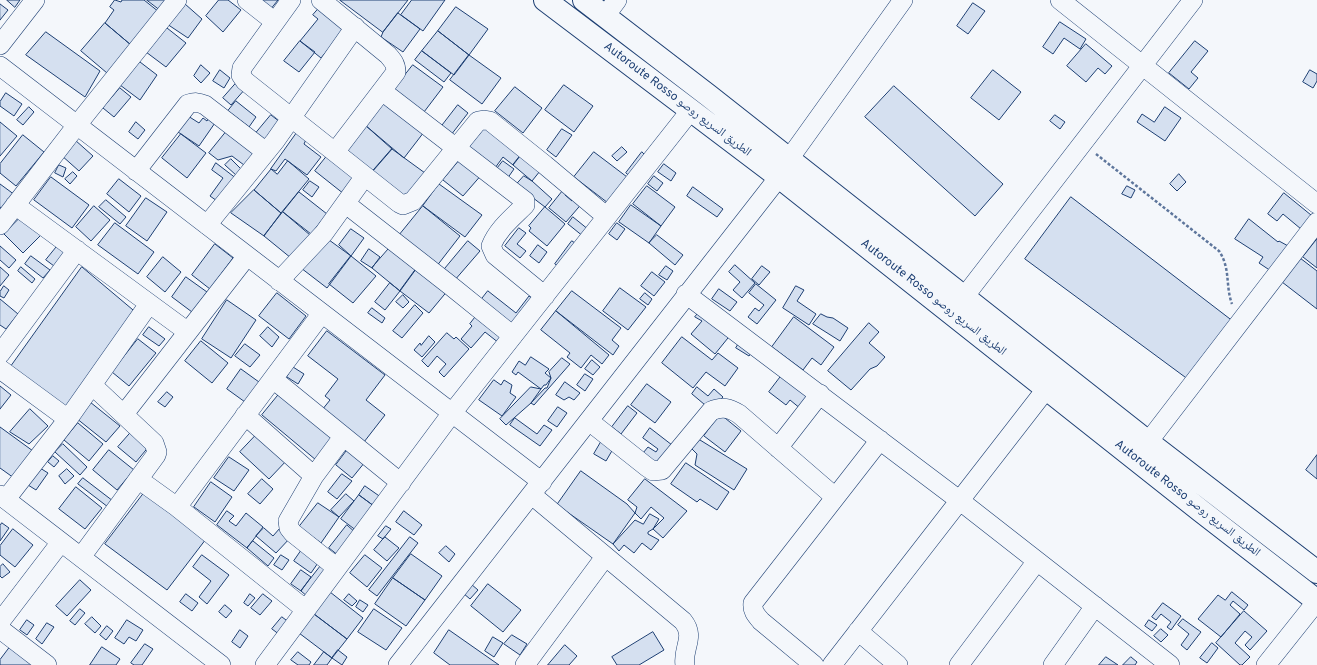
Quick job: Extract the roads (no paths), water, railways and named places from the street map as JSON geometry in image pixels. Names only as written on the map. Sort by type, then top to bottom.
[{"type":"highway","name":"Autoroute Rosso الطريق السريع روصو","points":[[545,0],[691,110],[784,168],[964,297],[1148,442],[1317,572]]},
{"type":"highway","name":"Autoroute Rosso الطريق السريع روصو","points":[[584,0],[611,8],[709,96],[784,168],[1046,388],[1317,601]]},
{"type":"street","points":[[2,38],[35,0]]},
{"type":"street","points":[[0,226],[77,125],[177,0]]},
{"type":"street","points":[[247,0],[275,22]]},
{"type":"street","points":[[291,0],[242,68],[241,75],[245,81],[399,203],[404,205],[409,203],[418,195],[478,121],[484,120],[490,121],[607,217]]},
{"type":"street","points":[[321,0],[388,55],[394,62],[396,72],[335,152]]},
{"type":"street","points":[[398,665],[537,489],[784,168],[903,0]]},
{"type":"street","points":[[1060,0],[1317,204]]},
{"type":"street","points":[[964,297],[1193,0]]},
{"type":"street","points":[[207,226],[266,152],[355,27]]},
{"type":"street","points":[[0,66],[452,413],[537,489],[605,556],[683,622],[687,627],[690,637],[684,660],[685,665]]},
{"type":"street","points":[[382,91],[525,201],[525,205],[495,236],[491,246],[496,255],[545,296]]},
{"type":"street","points":[[136,171],[188,104],[194,102],[205,105],[266,152]]},
{"type":"street","points":[[265,665],[452,413],[691,110]]},
{"type":"street","points":[[279,281],[324,233],[365,176]]},
{"type":"street","points":[[346,204],[513,336]]},
{"type":"street","points":[[15,205],[188,332]]},
{"type":"street","points":[[1148,442],[1317,222]]},
{"type":"street","points":[[0,354],[77,250]]},
{"type":"street","points":[[124,414],[247,256]]},
{"type":"street","points":[[686,294],[959,500],[1095,606],[1150,659],[1170,665]]},
{"type":"street","points":[[149,304],[68,419],[3,497],[221,665]]},
{"type":"street","points":[[177,507],[322,313]]},
{"type":"street","points":[[0,369],[68,419]]},
{"type":"street","points":[[273,379],[401,483]]},
{"type":"street","points":[[81,557],[157,452],[154,443],[92,385]]},
{"type":"street","points":[[832,665],[1046,388]]},
{"type":"street","points":[[778,448],[820,394]]},
{"type":"street","points":[[589,421],[653,471],[662,470],[711,411],[718,408],[729,408],[739,414],[835,497]]},
{"type":"street","points":[[245,415],[314,476]]},
{"type":"street","points":[[337,568],[293,533],[289,528],[288,521],[314,476],[343,437]]},
{"type":"street","points":[[814,665],[761,621],[754,613],[753,603],[880,440]]},
{"type":"street","points":[[138,480],[177,507],[306,610]]},
{"type":"street","points":[[0,622],[61,542]]},
{"type":"street","points":[[525,665],[605,556]]},
{"type":"street","points":[[959,665],[1037,561]]},
{"type":"street","points":[[1266,665],[1317,601]]},
{"type":"street","points":[[1053,665],[1095,606]]},
{"type":"street","points":[[0,629],[47,665]]},
{"type":"street","points":[[858,631],[898,665]]}]
